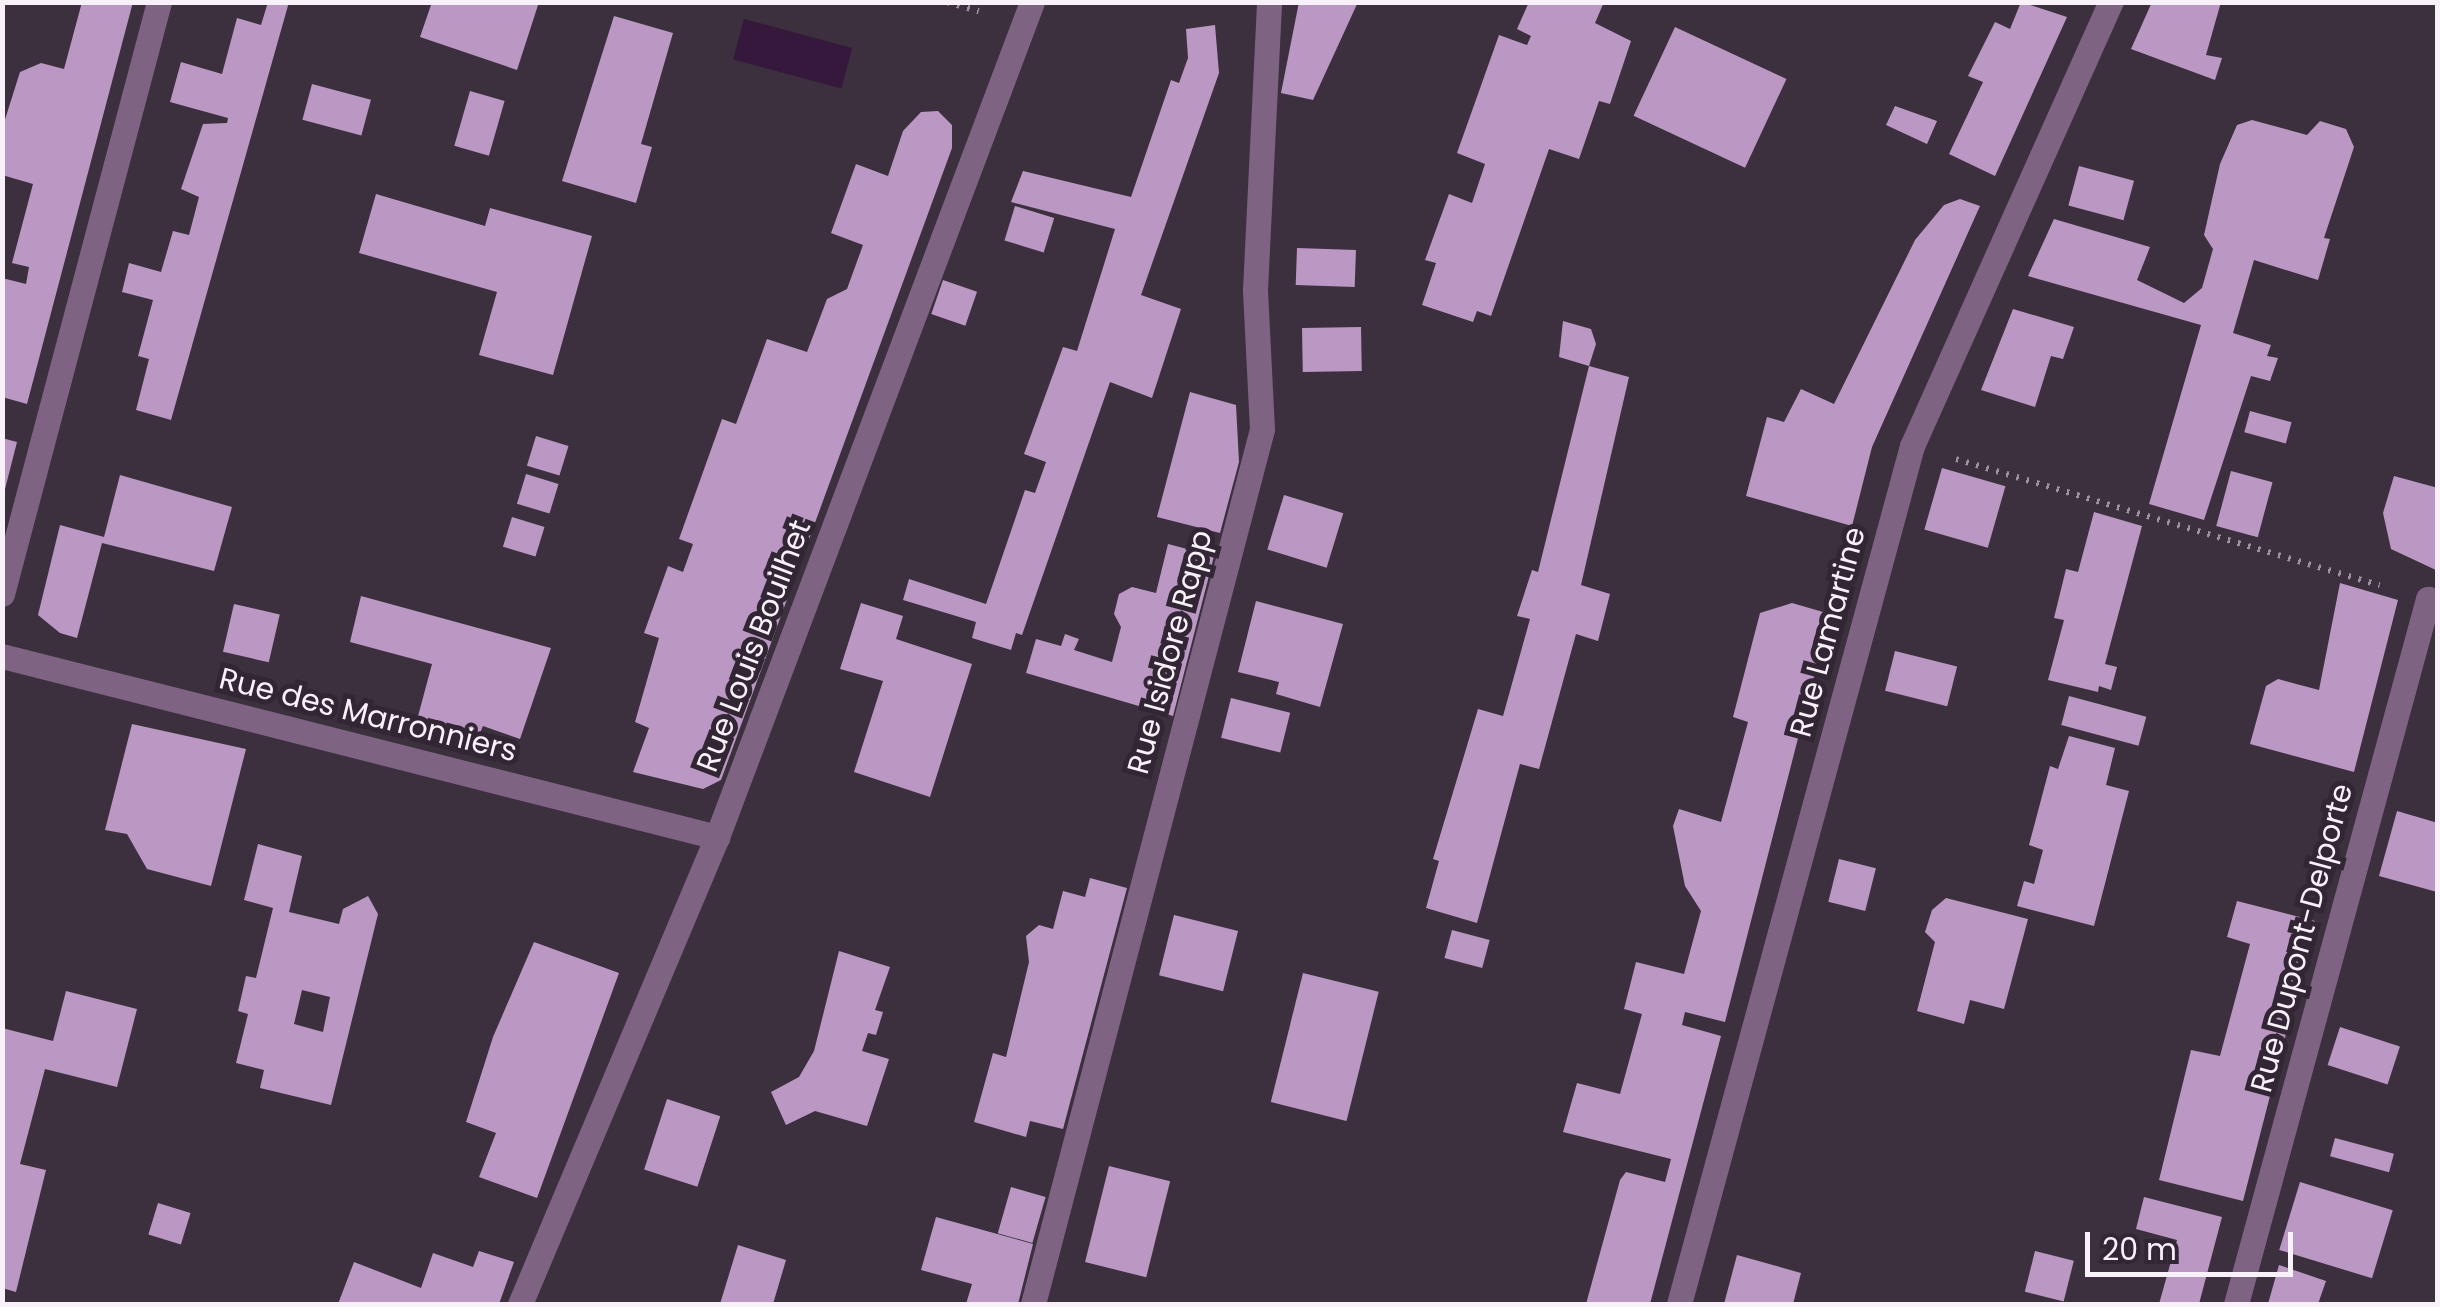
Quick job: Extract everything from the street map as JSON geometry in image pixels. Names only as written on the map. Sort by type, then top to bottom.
[{"type":"street","points":[[2,594],[160,2]]},
{"type":"street","name":"Rue Louis Bouilhet","points":[[520,1304],[717,837],[1032,2]]},
{"type":"street","name":"Rue Isidore Rapp","points":[[1033,1304],[1262,429],[1255,290],[1269,2]]},
{"type":"street","name":"Rue Lamartine","points":[[1679,1304],[1912,446],[2111,2]]},
{"type":"street","name":"Rue Dupont-Delporte","points":[[2236,1304],[2433,601]]},
{"type":"street","name":"Rue des Marronniers","points":[[2,656],[717,837]]},
{"type":"path","points":[[1912,446],[2433,601]]},
{"type":"shaded area","points":[[744,19],[852,48],[841,89],[733,60]]},
{"type":"building","points":[[82,2],[133,2],[27,404],[2,397],[2,278],[26,284],[29,267],[12,263],[33,184],[2,175],[2,129],[20,72],[41,63],[64,69]]},
{"type":"building","points":[[268,2],[289,2],[171,420],[136,410],[149,359],[138,356],[153,300],[122,292],[129,263],[161,272],[173,231],[189,235],[199,197],[181,189],[203,124],[227,123],[228,118],[170,102],[181,62],[222,74],[237,18],[261,25]]},
{"type":"building","points":[[432,2],[539,2],[517,70],[420,37]]},
{"type":"building","points":[[1299,2],[1358,2],[1313,100],[1281,93]]},
{"type":"building","points":[[1529,2],[1604,2],[1595,23],[1631,41],[1610,104],[1599,101],[1579,159],[1549,149],[1491,316],[1477,311],[1473,322],[1422,305],[1436,263],[1425,260],[1449,194],[1472,203],[1485,164],[1457,153],[1499,35],[1527,45],[1531,36],[1517,29]]},
{"type":"building","points":[[2021,2],[2067,17],[1995,176],[1949,154],[1983,82],[1968,76],[1995,22],[2010,29]]},
{"type":"building","points":[[2152,2],[2221,2],[2206,55],[2222,58],[2215,80],[2131,49]]},
{"type":"building","points":[[614,16],[673,33],[641,144],[652,147],[636,203],[562,181]]},
{"type":"building","points":[[1215,25],[1219,73],[1141,295],[1181,309],[1152,398],[1110,382],[1022,635],[1016,633],[1011,650],[972,638],[976,622],[903,600],[909,579],[986,604],[1025,490],[1035,493],[1046,462],[1024,454],[1063,347],[1077,351],[1115,229],[1011,202],[1023,171],[1131,197],[1171,80],[1179,83],[1188,58],[1186,29]]},
{"type":"building","points":[[1675,27],[1786,79],[1745,168],[1634,116]]},
{"type":"building","points":[[312,84],[371,100],[361,136],[302,120]]},
{"type":"building","points":[[470,91],[505,101],[489,156],[454,146]]},
{"type":"building","points":[[1895,106],[1937,121],[1927,144],[1886,125]]},
{"type":"building","points":[[938,111],[952,125],[952,148],[721,780],[703,789],[633,772],[649,728],[635,722],[659,638],[644,633],[668,566],[683,572],[693,544],[679,539],[722,419],[736,424],[767,339],[807,352],[827,299],[847,289],[863,245],[831,233],[856,164],[888,176],[903,131],[921,112]]},
{"type":"building","points":[[2252,120],[2307,135],[2320,121],[2346,129],[2354,147],[2324,238],[2330,239],[2318,280],[2254,260],[2233,333],[2271,345],[2267,356],[2278,358],[2270,381],[2251,376],[2204,520],[2149,504],[2201,325],[2028,276],[2054,219],[2150,247],[2137,280],[2184,303],[2202,288],[2213,249],[2204,235],[2220,164],[2237,125]]},
{"type":"building","points":[[2079,166],[2134,181],[2123,220],[2068,206]]},
{"type":"building","points":[[376,194],[485,226],[490,208],[592,236],[553,375],[479,355],[497,292],[359,253]]},
{"type":"building","points":[[1960,199],[1980,206],[1872,447],[1852,526],[1746,496],[1767,417],[1784,422],[1801,389],[1834,404],[1915,240],[1944,205]]},
{"type":"building","points":[[1015,206],[1054,218],[1044,252],[1004,240]]},
{"type":"building","points":[[1297,248],[1356,250],[1355,287],[1296,285]]},
{"type":"building","points":[[943,280],[977,292],[965,326],[931,314]]},
{"type":"building","points":[[2013,309],[2074,327],[2063,359],[2051,356],[2035,407],[1981,390]]},
{"type":"building","points":[[1563,321],[1591,329],[1596,344],[1589,366],[1559,357]]},
{"type":"building","points":[[1361,327],[1362,371],[1303,372],[1302,328]]},
{"type":"building","points":[[1589,366],[1629,377],[1581,585],[1610,594],[1598,641],[1576,634],[1539,769],[1520,764],[1477,923],[1426,908],[1439,861],[1433,859],[1478,709],[1503,716],[1530,619],[1517,616],[1532,570],[1538,572]]},
{"type":"building","points":[[1190,392],[1236,405],[1239,462],[1220,533],[1157,517]]},
{"type":"building","points":[[2250,411],[2292,422],[2286,443],[2244,432]]},
{"type":"building","points":[[536,436],[569,446],[559,476],[527,466]]},
{"type":"building","points":[[2,438],[17,442],[4,493],[2,493]]},
{"type":"building","points":[[1942,468],[2005,486],[1988,548],[1924,530]]},
{"type":"building","points":[[2231,471],[2273,482],[2258,537],[2216,526]]},
{"type":"building","points":[[526,474],[559,484],[549,514],[517,504]]},
{"type":"building","points":[[120,475],[232,507],[214,571],[102,543],[77,638],[60,633],[38,615],[60,525],[104,537]]},
{"type":"building","points":[[2394,476],[2438,488],[2438,571],[2391,549],[2383,513]]},
{"type":"building","points":[[1284,495],[1343,513],[1327,568],[1267,550]]},
{"type":"building","points":[[2094,512],[2142,526],[2105,664],[2117,667],[2111,690],[2099,686],[2098,692],[2048,680],[2064,620],[2054,618],[2066,569],[2078,572]]},
{"type":"building","points":[[512,517],[545,527],[535,557],[503,547]]},
{"type":"building","points":[[1168,544],[1214,556],[1173,716],[1026,673],[1036,639],[1061,646],[1065,634],[1079,639],[1074,650],[1112,662],[1121,627],[1114,614],[1119,594],[1132,587],[1156,593]]},
{"type":"building","points":[[2340,583],[2398,600],[2354,772],[2250,744],[2266,686],[2278,679],[2319,690]]},
{"type":"building","points":[[361,596],[551,648],[520,739],[483,726],[480,733],[469,732],[417,720],[432,664],[350,642]]},
{"type":"building","points":[[1256,601],[1343,624],[1320,707],[1276,694],[1279,682],[1238,672]]},
{"type":"building","points":[[861,603],[903,616],[896,639],[972,664],[930,797],[854,772],[883,681],[840,669]]},
{"type":"building","points":[[1792,603],[1830,614],[1725,1022],[1685,1012],[1682,1025],[1721,1036],[1650,1304],[1586,1304],[1620,1180],[1626,1172],[1665,1182],[1671,1159],[1563,1132],[1577,1083],[1620,1094],[1642,1014],[1624,1009],[1636,962],[1684,974],[1701,911],[1685,886],[1673,826],[1679,809],[1721,822],[1748,722],[1733,717],[1760,613]]},
{"type":"building","points":[[234,604],[280,615],[269,662],[223,652]]},
{"type":"building","points":[[1895,651],[1957,666],[1947,706],[1885,691]]},
{"type":"building","points":[[2069,696],[2146,717],[2139,746],[2061,725]]},
{"type":"building","points":[[1231,698],[1290,713],[1280,753],[1221,738]]},
{"type":"building","points":[[132,724],[246,749],[211,886],[147,869],[127,834],[105,830]]},
{"type":"building","points":[[2069,736],[2115,748],[2106,785],[2129,791],[2094,926],[2017,906],[2024,881],[2034,884],[2043,850],[2029,845],[2050,766],[2058,769]]},
{"type":"building","points":[[2397,811],[2438,823],[2437,892],[2379,876]]},
{"type":"building","points":[[258,844],[302,856],[289,912],[339,924],[343,909],[368,896],[378,914],[331,1105],[260,1088],[264,1070],[236,1063],[248,1014],[238,1011],[246,976],[256,978],[273,908],[244,900]],"holes":[[[302,990],[330,997],[323,1032],[294,1024]]]},
{"type":"building","points":[[1839,859],[1876,868],[1865,911],[1828,902]]},
{"type":"building","points":[[1090,878],[1127,888],[1063,1129],[1030,1121],[1026,1137],[974,1122],[993,1053],[1006,1057],[1029,962],[1026,936],[1039,925],[1053,929],[1063,891],[1085,897]]},
{"type":"building","points":[[1946,898],[2028,919],[2004,1009],[1970,1000],[1964,1024],[1917,1011],[1935,942],[1925,932],[1932,910]]},
{"type":"building","points":[[2237,901],[2315,921],[2243,1201],[2159,1180],[2191,1050],[2220,1056],[2250,944],[2227,937]]},
{"type":"building","points":[[1174,915],[1238,931],[1223,991],[1159,975]]},
{"type":"building","points":[[1452,930],[1490,940],[1482,968],[1444,958]]},
{"type":"building","points":[[534,942],[619,973],[537,1198],[479,1177],[496,1133],[466,1122],[493,1037]]},
{"type":"building","points":[[839,951],[890,967],[875,1010],[883,1012],[876,1035],[868,1033],[862,1051],[889,1059],[867,1126],[815,1111],[786,1125],[771,1092],[799,1077],[814,1051]]},
{"type":"building","points":[[1303,973],[1379,992],[1347,1121],[1271,1102]]},
{"type":"building","points":[[66,991],[137,1009],[117,1087],[45,1069],[20,1164],[46,1170],[16,1292],[2,1288],[2,1028],[53,1041]]},
{"type":"building","points":[[2340,1027],[2400,1046],[2388,1085],[2328,1065]]},
{"type":"building","points":[[667,1099],[720,1116],[697,1187],[644,1169]]},
{"type":"building","points":[[2335,1138],[2394,1154],[2389,1172],[2330,1156]]},
{"type":"building","points":[[1109,1166],[1170,1181],[1146,1277],[1085,1262]]},
{"type":"building","points":[[2300,1182],[2393,1210],[2372,1278],[2279,1250]]},
{"type":"building","points":[[1011,1187],[1046,1197],[1032,1243],[998,1233]]},
{"type":"building","points":[[2144,1197],[2222,1217],[2199,1304],[2159,1304],[2177,1240],[2136,1229]]},
{"type":"building","points":[[158,1203],[191,1213],[181,1244],[148,1235]]},
{"type":"building","points":[[936,1217],[1033,1244],[1018,1304],[966,1304],[972,1284],[921,1270]]},
{"type":"building","points":[[738,1245],[786,1260],[773,1304],[720,1304]]},
{"type":"building","points":[[479,1251],[514,1262],[499,1304],[338,1304],[354,1262],[421,1288],[433,1253],[473,1267]]},
{"type":"building","points":[[2035,1251],[2074,1261],[2064,1301],[2025,1292]]},
{"type":"building","points":[[1737,1255],[1801,1273],[1793,1304],[1724,1304]]},
{"type":"building","points":[[2279,1265],[2326,1281],[2318,1304],[2268,1304]]}]
